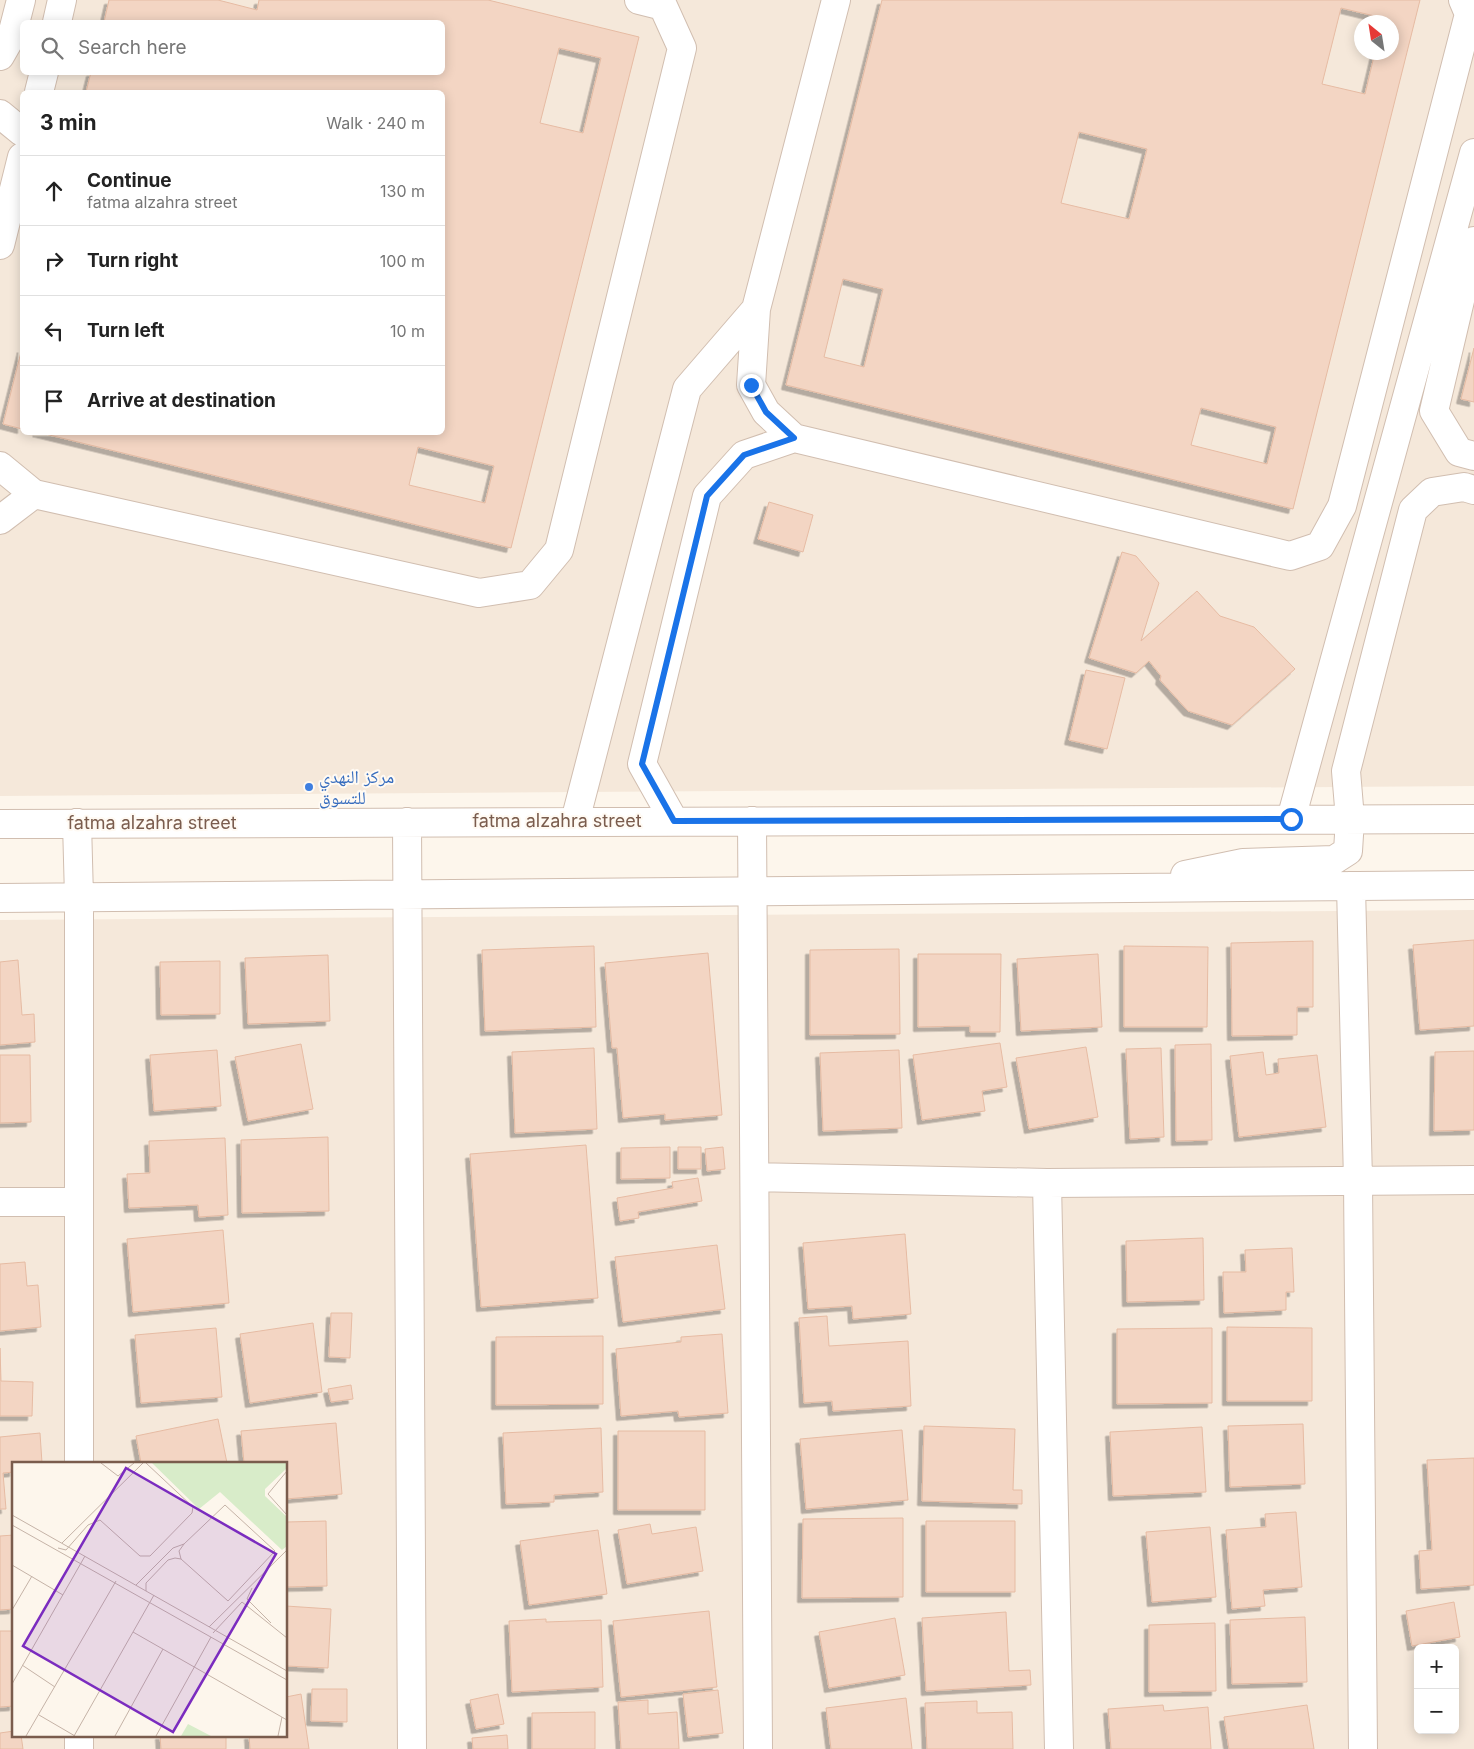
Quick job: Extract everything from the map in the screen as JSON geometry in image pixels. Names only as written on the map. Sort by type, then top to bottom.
[{"type":"street","points":[[0,56],[12,35],[21,0]]},
{"type":"street","points":[[57,20],[62,0]]},
{"type":"street","points":[[0,466],[34,494],[479,594],[530,585],[559,550],[682,48],[663,6],[639,0]]},
{"type":"street","points":[[836,0],[756,309],[751,385],[766,412],[794,438],[1290,556],[1369,533],[1342,506]]},
{"type":"street","points":[[1320,546],[1342,506],[1469,14],[1463,0]]},
{"type":"street","points":[[40,90],[43,75]]},
{"type":"street","points":[[0,114],[20,130]]},
{"type":"street","points":[[0,245],[20,165]]},
{"type":"street","points":[[1291,819],[1472,173],[1428,172]]},
{"type":"street","points":[[1474,241],[1434,411],[1459,452],[1474,456]]},
{"type":"street","points":[[574,821],[687,389],[756,309]]},
{"type":"street","points":[[674,821],[642,764],[707,496],[744,455],[794,438]]},
{"type":"street","points":[[1123,888],[1243,863],[1334,860],[1348,851],[1350,819],[1346,771],[1412,510],[1432,492],[1464,487],[1474,490]]},
{"type":"street","points":[[0,520],[34,494]]},
{"type":"street","name":"fatma alzahra street","points":[[0,824],[77,822],[1474,819]]},
{"type":"street","points":[[752,820],[758,1749]]},
{"type":"street","points":[[77,822],[79,897],[79,1462]]},
{"type":"street","points":[[407,822],[412,1749]]},
{"type":"street","points":[[0,898],[1474,885]]},
{"type":"street","points":[[1351,886],[1358,1181],[1363,1749]]},
{"type":"street","points":[[754,1177],[1047,1183],[1474,1180]]},
{"type":"street","points":[[1047,1183],[1059,1749]]},
{"type":"street","points":[[0,1202],[79,1202]]},
{"type":"street","points":[[79,1736],[79,1749]]},
{"type":"shaded area","points":[[0,0],[1474,0],[1474,786],[0,796]]},
{"type":"shaded area","points":[[1474,910],[1474,1749],[0,1749],[0,920]]},
{"type":"building","points":[[109,0],[218,0],[257,10],[259,0],[488,0],[639,37],[511,548],[49,435],[445,435],[445,90],[86,90],[90,75],[445,75],[445,20],[104,20]],"holes":[[[559,48],[601,58],[583,133],[540,123]],[[418,447],[494,466],[485,503],[409,485]]]},
{"type":"building","points":[[882,0],[1420,0],[1293,509],[786,385]],"holes":[[[1079,132],[1147,149],[1129,219],[1061,203]],[[843,279],[883,289],[864,367],[824,357]],[[1201,408],[1276,427],[1267,464],[1191,445]]]},
{"type":"building","points":[[1474,348],[1474,402],[1461,399]]},
{"type":"building","points":[[20,356],[20,428],[3,424]]},
{"type":"building","points":[[769,502],[813,515],[803,552],[758,539]]},
{"type":"building","points":[[1122,552],[1136,556],[1159,583],[1141,641],[1197,591],[1220,616],[1254,627],[1295,669],[1232,725],[1188,711],[1160,680],[1161,676],[1149,661],[1136,673],[1089,658]]},
{"type":"building","points":[[1086,670],[1125,678],[1107,749],[1069,740]]},
{"type":"building","points":[[1474,940],[1474,1026],[1420,1030],[1413,945]]},
{"type":"building","points":[[1313,941],[1313,1007],[1297,1007],[1297,1035],[1232,1036],[1231,943]]},
{"type":"building","points":[[594,946],[596,1027],[485,1031],[482,950]]},
{"type":"building","points":[[1124,946],[1208,947],[1207,1027],[1124,1027]]},
{"type":"building","points":[[899,949],[900,1034],[810,1035],[810,950]]},
{"type":"building","points":[[708,953],[722,1115],[665,1120],[665,1114],[623,1118],[617,1048],[612,1048],[605,963]]},
{"type":"building","points":[[918,954],[1001,954],[1000,1032],[970,1032],[970,1026],[918,1027]]},
{"type":"building","points":[[1098,954],[1102,1027],[1021,1031],[1017,959]]},
{"type":"building","points":[[328,955],[330,1021],[248,1024],[245,958]]},
{"type":"building","points":[[18,960],[22,1015],[34,1014],[35,1042],[0,1045],[0,962]]},
{"type":"building","points":[[220,961],[220,1014],[161,1015],[160,962]]},
{"type":"building","points":[[1000,1043],[1007,1087],[982,1091],[985,1111],[922,1120],[913,1055]]},
{"type":"building","points":[[301,1044],[313,1109],[248,1121],[235,1057]]},
{"type":"building","points":[[1211,1044],[1212,1140],[1176,1141],[1175,1045]]},
{"type":"building","points":[[1086,1047],[1098,1117],[1029,1129],[1016,1058]]},
{"type":"building","points":[[594,1048],[597,1129],[515,1133],[512,1052]]},
{"type":"building","points":[[1161,1048],[1164,1137],[1130,1139],[1126,1049]]},
{"type":"building","points":[[217,1050],[221,1106],[154,1111],[150,1055]]},
{"type":"building","points":[[899,1050],[902,1128],[823,1131],[820,1053]]},
{"type":"building","points":[[1474,1051],[1474,1130],[1434,1131],[1435,1052]]},
{"type":"building","points":[[1263,1052],[1266,1075],[1279,1073],[1278,1059],[1317,1055],[1326,1127],[1239,1137],[1230,1056]]},
{"type":"building","points":[[0,1055],[30,1055],[31,1122],[0,1123]]},
{"type":"building","points":[[328,1137],[329,1211],[242,1213],[241,1140]]},
{"type":"building","points":[[225,1138],[228,1215],[199,1217],[198,1205],[129,1208],[127,1174],[150,1173],[149,1141]]},
{"type":"building","points":[[586,1145],[598,1298],[481,1307],[470,1154]]},
{"type":"building","points":[[670,1147],[670,1178],[621,1179],[621,1148]]},
{"type":"building","points":[[678,1147],[701,1147],[701,1169],[678,1169]]},
{"type":"building","points":[[723,1147],[725,1169],[707,1171],[705,1149]]},
{"type":"building","points":[[698,1178],[702,1201],[638,1212],[639,1218],[620,1221],[617,1198],[673,1188],[672,1182]]},
{"type":"building","points":[[223,1230],[229,1303],[133,1312],[127,1239]]},
{"type":"building","points":[[905,1234],[911,1314],[853,1319],[852,1306],[808,1309],[803,1243]]},
{"type":"building","points":[[1203,1238],[1204,1300],[1127,1302],[1126,1241]]},
{"type":"building","points":[[717,1245],[725,1309],[623,1322],[615,1257]]},
{"type":"building","points":[[1292,1248],[1294,1292],[1286,1292],[1286,1310],[1224,1313],[1223,1272],[1246,1272],[1245,1250]]},
{"type":"building","points":[[25,1262],[27,1286],[38,1285],[41,1327],[0,1331],[0,1264]]},
{"type":"building","points":[[331,1313],[352,1313],[350,1358],[329,1357]]},
{"type":"building","points":[[827,1316],[829,1346],[908,1341],[911,1406],[833,1411],[832,1401],[804,1403],[799,1318]]},
{"type":"building","points":[[313,1323],[322,1392],[250,1403],[240,1334]]},
{"type":"building","points":[[1227,1327],[1312,1328],[1312,1401],[1227,1401]]},
{"type":"building","points":[[216,1328],[222,1397],[141,1403],[135,1335]]},
{"type":"building","points":[[1212,1328],[1212,1403],[1117,1404],[1117,1329]]},
{"type":"building","points":[[722,1334],[728,1413],[679,1417],[678,1411],[621,1416],[616,1349],[681,1342],[681,1337]]},
{"type":"building","points":[[603,1336],[603,1404],[496,1405],[496,1337]]},
{"type":"building","points":[[0,1348],[1,1381],[33,1382],[32,1416],[0,1416]]},
{"type":"building","points":[[351,1385],[353,1399],[331,1402],[328,1389]]},
{"type":"building","points":[[218,1419],[227,1462],[141,1462],[136,1436]]},
{"type":"building","points":[[336,1423],[342,1494],[288,1499],[288,1462],[244,1462],[241,1431]]},
{"type":"building","points":[[1303,1424],[1305,1484],[1230,1487],[1228,1426]]},
{"type":"building","points":[[924,1426],[1015,1429],[1013,1490],[1022,1490],[1022,1504],[922,1501]]},
{"type":"building","points":[[1202,1427],[1206,1492],[1113,1496],[1110,1432]]},
{"type":"building","points":[[601,1428],[603,1492],[554,1495],[554,1502],[506,1504],[503,1433]]},
{"type":"building","points":[[902,1430],[908,1500],[806,1509],[800,1439]]},
{"type":"building","points":[[618,1431],[705,1431],[705,1510],[618,1510]]},
{"type":"building","points":[[40,1433],[42,1462],[12,1462],[12,1472],[3,1473],[6,1509],[0,1509],[0,1437]]},
{"type":"building","points":[[1474,1458],[1474,1585],[1421,1589],[1419,1551],[1432,1550],[1427,1460]]},
{"type":"building","points":[[1296,1512],[1302,1587],[1263,1590],[1265,1606],[1232,1609],[1226,1530],[1266,1527],[1265,1514]]},
{"type":"building","points":[[903,1518],[903,1597],[802,1598],[803,1519]]},
{"type":"building","points":[[326,1521],[327,1586],[288,1587],[288,1522]]},
{"type":"building","points":[[926,1521],[1015,1521],[1015,1592],[926,1592]]},
{"type":"building","points":[[650,1524],[652,1534],[696,1527],[703,1571],[627,1584],[618,1530]]},
{"type":"building","points":[[1210,1527],[1216,1597],[1152,1602],[1146,1532]]},
{"type":"building","points":[[598,1530],[607,1594],[529,1605],[520,1541]]},
{"type":"building","points":[[12,1535],[12,1609],[0,1610],[0,1536]]},
{"type":"building","points":[[1454,1602],[1460,1637],[1414,1644],[1412,1646],[1406,1611]]},
{"type":"building","points":[[288,1606],[331,1609],[328,1668],[288,1666]]},
{"type":"building","points":[[709,1611],[717,1687],[621,1697],[613,1621]]},
{"type":"building","points":[[1006,1612],[1009,1671],[1030,1670],[1031,1685],[926,1691],[922,1618]]},
{"type":"building","points":[[1305,1617],[1307,1682],[1232,1684],[1230,1620]]},
{"type":"building","points":[[895,1618],[905,1675],[829,1688],[819,1632]]},
{"type":"building","points":[[546,1619],[546,1622],[601,1620],[603,1687],[512,1692],[509,1621]]},
{"type":"building","points":[[1215,1623],[1216,1691],[1149,1692],[1149,1625]]},
{"type":"building","points":[[0,1631],[12,1631],[12,1706],[0,1707]]},
{"type":"building","points":[[312,1689],[347,1689],[347,1722],[311,1721]]},
{"type":"building","points":[[718,1690],[723,1733],[688,1737],[683,1694]]},
{"type":"building","points":[[301,1694],[309,1749],[250,1749],[249,1736],[288,1736],[288,1697]]},
{"type":"building","points":[[498,1694],[504,1724],[476,1729],[470,1700]]},
{"type":"building","points":[[906,1698],[912,1749],[831,1749],[826,1708]]},
{"type":"building","points":[[648,1700],[648,1714],[677,1712],[679,1749],[621,1749],[618,1702]]},
{"type":"building","points":[[977,1701],[977,1713],[1012,1712],[1013,1749],[927,1749],[925,1703]]},
{"type":"building","points":[[1163,1705],[1164,1711],[1208,1707],[1211,1749],[1111,1749],[1108,1709]]},
{"type":"building","points":[[1307,1705],[1314,1749],[1229,1749],[1224,1717]]},
{"type":"building","points":[[595,1712],[595,1749],[532,1749],[532,1713]]},
{"type":"building","points":[[12,1731],[12,1736],[21,1736],[23,1749],[0,1749],[0,1733]]},
{"type":"building","points":[[507,1735],[508,1749],[473,1749],[472,1738]]},
{"type":"building","points":[[160,1736],[226,1736],[226,1749],[161,1749]]},
{"type":"place","name":"مركز النهدي للتسوق","points":[[309,787]]},
{"type":"route","points":[[751,385],[766,412],[794,438],[744,455],[707,496],[642,764],[674,821],[1291,819]]}]
